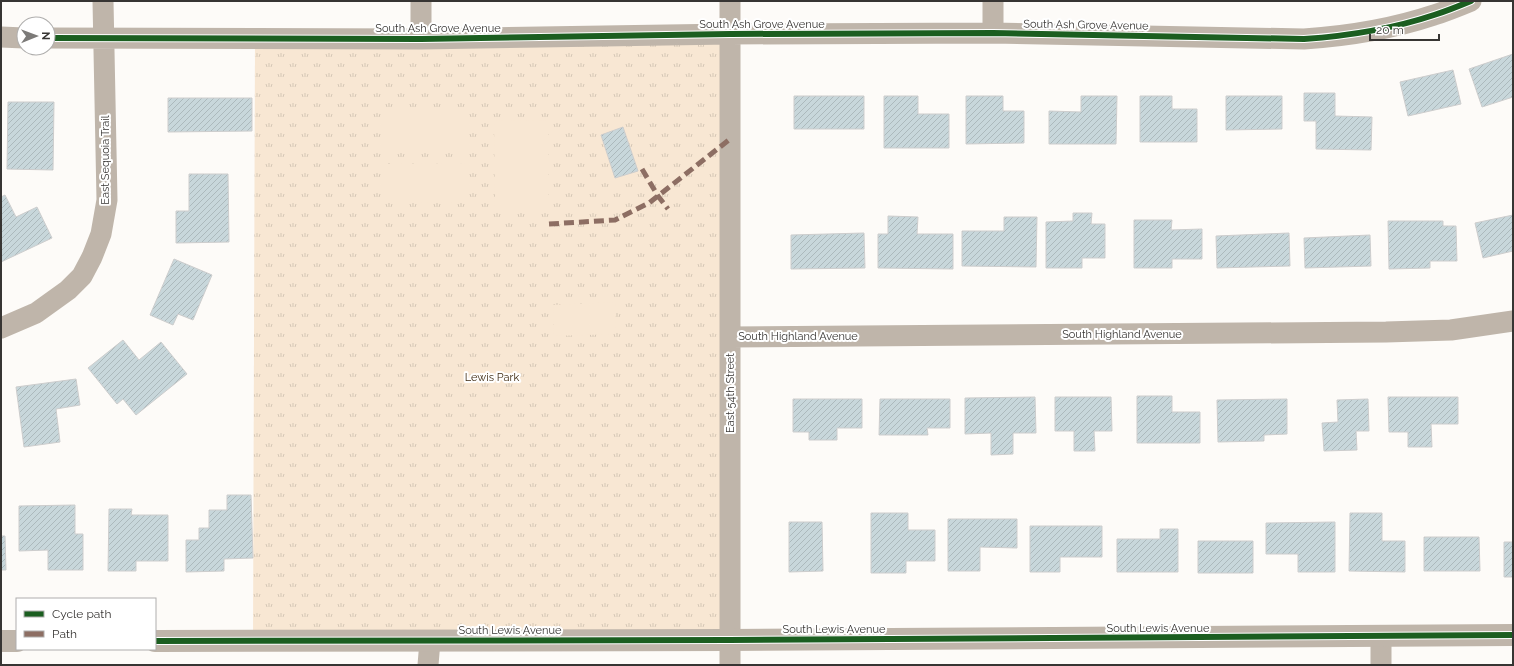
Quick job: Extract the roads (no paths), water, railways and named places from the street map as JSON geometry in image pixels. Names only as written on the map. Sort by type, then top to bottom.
[{"type":"street","name":"East Sequoia Trail","points":[[1,328],[36,313],[68,290],[82,276],[102,234],[107,200],[103,1]]},
{"type":"street","points":[[421,1],[421,39]]},
{"type":"street","name":"East 54th Street","points":[[730,1],[730,665]]},
{"type":"street","points":[[993,1],[993,33]]},
{"type":"street","name":"South Ash Grove Avenue","points":[[56,38],[421,39],[730,34],[993,33],[1304,39],[1336,37],[1385,29],[1434,16],[1471,1]]},
{"type":"street","points":[[1,37],[16,38]]},
{"type":"street","name":"South Highland Avenue","points":[[731,337],[1386,332],[1451,330],[1513,321]]},
{"type":"street","name":"South Lewis Avenue","points":[[156,641],[729,640],[1513,635]]},
{"type":"street","points":[[1381,637],[1381,665]]},
{"type":"street","points":[[428,665],[430,640]]},
{"type":"street","points":[[1,641],[16,641]]},
{"type":"park label","name":"Lewis Park","points":[[492,377]]}]
